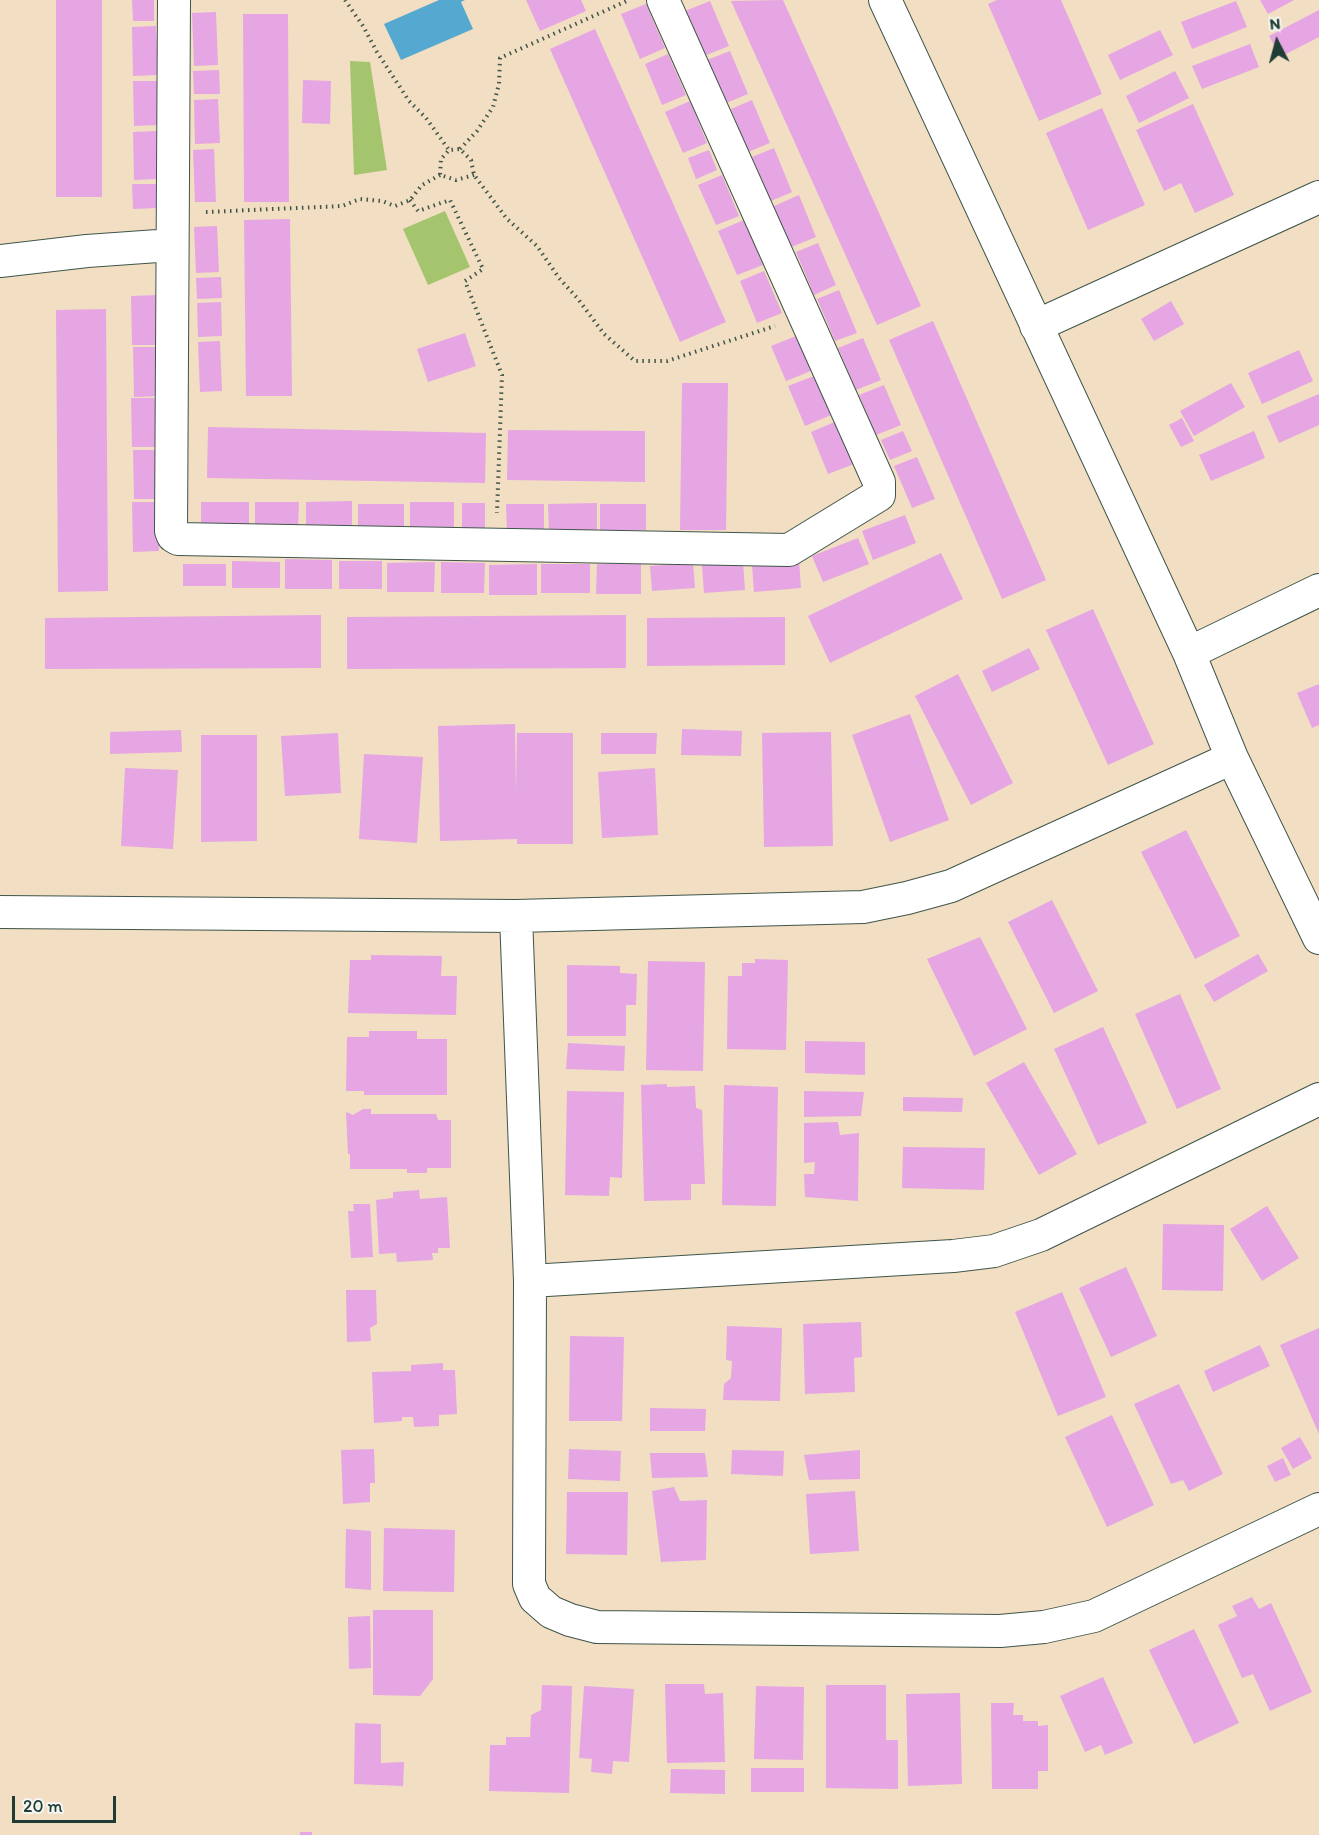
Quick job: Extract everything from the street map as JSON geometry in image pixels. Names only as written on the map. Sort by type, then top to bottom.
[{"type":"street","points":[[174,0],[171,531],[173,536],[178,539],[789,550],[879,495],[879,482],[663,0]]},
{"type":"street","points":[[893,3],[1036,326],[1189,653],[1232,758],[1319,938]]},
{"type":"street","points":[[1036,326],[1319,197]]},
{"type":"street","points":[[0,261],[87,251],[172,245]]},
{"type":"street","points":[[1189,653],[1319,590]]},
{"type":"street","points":[[0,912],[516,916],[863,907],[951,886],[1232,758]]},
{"type":"street","points":[[516,916],[530,1281],[529,1584],[535,1598],[551,1612],[597,1627],[1000,1631],[1044,1627],[1094,1616],[1319,1509]]},
{"type":"street","points":[[530,1281],[954,1256],[994,1251],[1041,1235],[1319,1100]]},
{"type":"path","points":[[345,0],[409,101],[426,118],[449,150]]},
{"type":"path","points":[[440,175],[441,159],[449,150],[460,149],[477,131],[493,107],[499,84],[500,58],[629,0]]},
{"type":"path","points":[[460,149],[471,160],[474,175],[507,219],[537,246],[559,278],[604,334],[634,361],[668,361],[804,317]]},
{"type":"path","points":[[172,214],[342,206],[360,199],[382,201],[395,206],[410,200],[422,185],[440,175],[456,180],[474,175]]},
{"type":"path","points":[[410,200],[418,211],[450,200],[483,269],[465,281],[502,375],[496,544]]},
{"type":"green space","points":[[350,61],[370,62],[387,170],[354,175]]},
{"type":"green space","points":[[445,211],[470,267],[428,285],[403,229]]},
{"type":"water","points":[[439,0],[465,0],[461,2],[473,29],[401,60],[384,24]]},
{"type":"building","points":[[56,0],[102,0],[102,197],[56,197]]},
{"type":"building","points":[[132,0],[154,0],[154,21],[133,21]]},
{"type":"building","points":[[526,0],[581,0],[586,11],[540,31]]},
{"type":"building","points":[[783,0],[921,306],[877,325],[731,1]]},
{"type":"building","points":[[997,0],[1061,0],[1102,94],[1039,121],[988,4]]},
{"type":"building","points":[[1260,0],[1294,0],[1268,14]]},
{"type":"building","points":[[710,1],[729,46],[704,56],[685,11]]},
{"type":"building","points":[[1236,1],[1247,27],[1192,49],[1181,22]]},
{"type":"building","points":[[646,4],[665,48],[640,59],[621,14]]},
{"type":"building","points":[[1319,10],[1319,37],[1280,57],[1269,36]]},
{"type":"building","points":[[216,12],[218,65],[194,66],[192,13]]},
{"type":"building","points":[[243,14],[288,14],[289,202],[244,202]]},
{"type":"building","points":[[156,26],[158,75],[133,76],[132,27]]},
{"type":"building","points":[[595,29],[726,322],[680,342],[550,49]]},
{"type":"building","points":[[1160,30],[1173,55],[1120,80],[1108,55]]},
{"type":"building","points":[[1250,44],[1259,67],[1202,89],[1192,66]]},
{"type":"building","points":[[730,51],[748,94],[726,103],[707,60]]},
{"type":"building","points":[[668,54],[686,95],[662,105],[645,64]]},
{"type":"building","points":[[219,70],[220,94],[194,94],[193,71]]},
{"type":"building","points":[[1175,71],[1189,98],[1139,123],[1126,96]]},
{"type":"building","points":[[303,80],[331,81],[330,124],[302,123]]},
{"type":"building","points":[[133,81],[157,81],[158,125],[134,126]]},
{"type":"building","points":[[218,99],[220,143],[195,144],[194,100]]},
{"type":"building","points":[[752,100],[770,143],[748,152],[731,109]]},
{"type":"building","points":[[690,101],[707,143],[683,153],[665,112]]},
{"type":"building","points":[[1193,104],[1234,195],[1195,213],[1181,183],[1164,191],[1136,130]]},
{"type":"building","points":[[1102,108],[1145,205],[1088,230],[1046,133]]},
{"type":"building","points":[[157,131],[158,179],[134,180],[133,132]]},
{"type":"building","points":[[774,148],[792,192],[771,201],[752,157]]},
{"type":"building","points":[[214,149],[216,202],[195,202],[193,150]]},
{"type":"building","points":[[709,150],[717,170],[696,179],[688,158]]},
{"type":"building","points":[[722,175],[739,216],[716,225],[698,185]]},
{"type":"building","points":[[132,184],[158,184],[158,208],[133,209]]},
{"type":"building","points":[[799,195],[816,237],[789,248],[772,207]]},
{"type":"building","points":[[290,219],[292,396],[246,396],[244,220]]},
{"type":"building","points":[[744,220],[763,265],[737,275],[718,231]]},
{"type":"building","points":[[217,226],[219,272],[196,273],[194,227]]},
{"type":"building","points":[[818,243],[836,285],[814,295],[796,252]]},
{"type":"building","points":[[764,271],[782,313],[757,323],[740,281]]},
{"type":"building","points":[[221,277],[222,298],[197,299],[196,278]]},
{"type":"building","points":[[839,290],[857,333],[835,341],[817,299]]},
{"type":"building","points":[[158,295],[159,345],[132,345],[131,296]]},
{"type":"building","points":[[1171,301],[1184,324],[1154,341],[1141,319]]},
{"type":"building","points":[[221,302],[222,336],[198,337],[197,303]]},
{"type":"building","points":[[106,309],[108,591],[58,592],[56,310]]},
{"type":"building","points":[[933,321],[1046,580],[1002,599],[889,340]]},
{"type":"building","points":[[465,333],[476,366],[428,382],[417,349]]},
{"type":"building","points":[[796,336],[811,371],[786,381],[771,346]]},
{"type":"building","points":[[863,338],[881,380],[856,390],[838,348]]},
{"type":"building","points":[[220,341],[222,391],[200,392],[198,342]]},
{"type":"building","points":[[133,347],[160,347],[161,396],[134,397]]},
{"type":"building","points":[[1299,350],[1313,381],[1262,404],[1248,373]]},
{"type":"building","points":[[814,376],[831,415],[805,426],[788,386]]},
{"type":"building","points":[[682,383],[728,383],[726,530],[680,530]]},
{"type":"building","points":[[1231,383],[1245,407],[1194,436],[1180,411]]},
{"type":"building","points":[[884,385],[901,425],[876,435],[859,395]]},
{"type":"building","points":[[1319,394],[1319,425],[1279,443],[1267,416]]},
{"type":"building","points":[[131,398],[158,398],[159,447],[132,447]]},
{"type":"building","points":[[1182,418],[1194,441],[1181,447],[1169,425]]},
{"type":"building","points":[[837,421],[854,464],[828,474],[811,432]]},
{"type":"building","points":[[208,427],[486,433],[485,483],[207,478]]},
{"type":"building","points":[[508,430],[645,431],[645,482],[507,480]]},
{"type":"building","points":[[903,431],[912,451],[890,460],[881,440]]},
{"type":"building","points":[[1254,431],[1265,458],[1211,481],[1199,455]]},
{"type":"building","points":[[133,450],[159,450],[160,499],[134,499]]},
{"type":"building","points":[[917,457],[935,499],[912,508],[894,466]]},
{"type":"building","points":[[352,501],[352,529],[306,529],[306,502]]},
{"type":"building","points":[[132,502],[158,502],[159,551],[133,552]]},
{"type":"building","points":[[201,502],[249,502],[249,529],[201,529]]},
{"type":"building","points":[[255,502],[299,502],[298,528],[255,528]]},
{"type":"building","points":[[410,502],[454,502],[454,529],[410,529]]},
{"type":"building","points":[[462,503],[485,503],[485,531],[462,532]]},
{"type":"building","points":[[597,503],[597,532],[549,532],[548,504]]},
{"type":"building","points":[[358,504],[404,504],[404,528],[358,528]]},
{"type":"building","points":[[506,504],[544,504],[544,532],[507,531]]},
{"type":"building","points":[[600,504],[646,504],[646,530],[600,530]]},
{"type":"building","points":[[905,515],[916,543],[873,560],[862,531]]},
{"type":"building","points":[[858,538],[869,564],[823,582],[812,556]]},
{"type":"building","points":[[941,553],[963,599],[830,663],[808,616]]},
{"type":"building","points":[[285,559],[332,560],[332,589],[285,589]]},
{"type":"building","points":[[799,560],[801,588],[754,592],[752,564]]},
{"type":"building","points":[[232,561],[280,562],[280,588],[232,588]]},
{"type":"building","points":[[339,561],[382,561],[382,589],[339,589]]},
{"type":"building","points":[[435,562],[434,592],[387,592],[387,563]]},
{"type":"building","points":[[441,562],[485,563],[484,593],[441,593]]},
{"type":"building","points":[[743,562],[745,590],[704,593],[702,565]]},
{"type":"building","points":[[693,563],[695,588],[652,591],[650,566]]},
{"type":"building","points":[[183,564],[226,564],[226,586],[183,586]]},
{"type":"building","points":[[537,564],[537,595],[489,595],[489,565]]},
{"type":"building","points":[[541,564],[590,564],[590,593],[541,593]]},
{"type":"building","points":[[597,564],[641,564],[641,594],[596,594]]},
{"type":"building","points":[[1093,609],[1154,744],[1108,765],[1046,630]]},
{"type":"building","points":[[321,615],[321,668],[45,669],[45,618]]},
{"type":"building","points":[[626,615],[626,668],[347,669],[347,617]]},
{"type":"building","points":[[785,617],[785,665],[647,666],[647,618]]},
{"type":"building","points":[[1029,648],[1040,669],[992,692],[982,671]]},
{"type":"building","points":[[958,674],[1013,783],[971,805],[915,696]]},
{"type":"building","points":[[1319,684],[1319,725],[1312,728],[1297,693]]},
{"type":"building","points":[[910,714],[949,820],[890,842],[852,735]]},
{"type":"building","points":[[515,724],[516,793],[517,733],[573,733],[573,844],[517,844],[517,839],[440,841],[438,726]]},
{"type":"building","points":[[682,729],[742,731],[741,756],[681,755]]},
{"type":"building","points":[[181,730],[182,752],[110,754],[110,732]]},
{"type":"building","points":[[831,732],[833,846],[764,847],[762,733]]},
{"type":"building","points":[[338,733],[341,793],[285,796],[281,736]]},
{"type":"building","points":[[601,733],[657,733],[656,754],[601,754]]},
{"type":"building","points":[[201,735],[257,735],[257,841],[201,842]]},
{"type":"building","points":[[364,754],[423,757],[417,843],[359,839]]},
{"type":"building","points":[[125,768],[178,770],[173,849],[121,846]]},
{"type":"building","points":[[655,768],[658,835],[602,838],[598,772]]},
{"type":"building","points":[[1186,830],[1240,936],[1195,959],[1141,852]]},
{"type":"building","points":[[1052,900],[1098,991],[1054,1013],[1008,922]]},
{"type":"building","points":[[980,937],[1027,1029],[974,1056],[927,959]]},
{"type":"building","points":[[1258,954],[1268,971],[1214,1002],[1204,985]]},
{"type":"building","points":[[371,955],[442,956],[441,976],[457,976],[456,1015],[348,1013],[350,960],[371,960]]},
{"type":"building","points":[[755,959],[788,960],[786,1050],[727,1049],[728,976],[742,976],[742,963],[755,963]]},
{"type":"building","points":[[648,961],[705,962],[703,1071],[646,1070]]},
{"type":"building","points":[[567,965],[620,966],[620,973],[637,974],[636,1005],[626,1005],[626,1036],[567,1036]]},
{"type":"building","points":[[1180,994],[1221,1089],[1177,1109],[1135,1014]]},
{"type":"building","points":[[1103,1027],[1147,1123],[1098,1145],[1054,1049]]},
{"type":"building","points":[[369,1031],[417,1031],[417,1039],[447,1039],[447,1095],[364,1095],[364,1091],[346,1091],[347,1037],[369,1037]]},
{"type":"building","points":[[805,1041],[865,1042],[865,1075],[805,1073]]},
{"type":"building","points":[[568,1043],[625,1046],[624,1071],[566,1069]]},
{"type":"building","points":[[1024,1062],[1077,1154],[1039,1175],[986,1083]]},
{"type":"building","points":[[667,1084],[667,1087],[695,1086],[696,1108],[702,1110],[705,1184],[691,1184],[691,1200],[644,1201],[641,1085]]},
{"type":"building","points":[[724,1085],[778,1087],[776,1206],[722,1205]]},
{"type":"building","points":[[567,1091],[624,1092],[622,1178],[610,1177],[609,1196],[565,1195]]},
{"type":"building","points":[[804,1091],[864,1092],[861,1116],[804,1117]]},
{"type":"building","points":[[903,1097],[963,1098],[962,1112],[903,1111]]},
{"type":"building","points":[[363,1109],[371,1109],[371,1114],[436,1114],[438,1120],[451,1120],[451,1168],[427,1168],[427,1173],[407,1173],[407,1169],[350,1169],[346,1112],[353,1115]]},
{"type":"building","points":[[838,1122],[840,1135],[859,1133],[858,1201],[805,1197],[804,1174],[814,1174],[815,1162],[804,1163],[804,1123]]},
{"type":"building","points":[[903,1147],[985,1148],[984,1190],[902,1188]]},
{"type":"building","points":[[419,1190],[420,1199],[447,1197],[450,1248],[438,1248],[438,1253],[432,1253],[433,1260],[397,1262],[396,1253],[379,1254],[376,1200],[393,1198],[393,1192]]},
{"type":"building","points":[[353,1204],[370,1204],[373,1257],[351,1258],[348,1211],[354,1211]]},
{"type":"building","points":[[1267,1206],[1299,1258],[1262,1281],[1230,1229]]},
{"type":"building","points":[[1163,1224],[1224,1225],[1223,1291],[1162,1290]]},
{"type":"building","points":[[1126,1267],[1157,1336],[1111,1357],[1079,1288]]},
{"type":"building","points":[[346,1290],[376,1290],[377,1324],[370,1328],[371,1341],[347,1342]]},
{"type":"building","points":[[1062,1292],[1106,1397],[1058,1416],[1015,1312]]},
{"type":"building","points":[[861,1322],[862,1357],[854,1358],[855,1392],[805,1394],[803,1324]]},
{"type":"building","points":[[727,1326],[782,1328],[780,1401],[723,1400],[724,1384],[731,1378],[732,1361],[726,1360]]},
{"type":"building","points":[[1319,1328],[1319,1434],[1280,1345]]},
{"type":"building","points":[[570,1336],[624,1337],[622,1421],[569,1421]]},
{"type":"building","points":[[1260,1345],[1270,1366],[1213,1392],[1204,1371]]},
{"type":"building","points":[[443,1363],[443,1370],[455,1370],[457,1414],[439,1415],[439,1426],[414,1427],[413,1417],[402,1417],[402,1421],[374,1423],[372,1372],[411,1371],[411,1365]]},
{"type":"building","points":[[1179,1384],[1223,1474],[1189,1491],[1183,1480],[1171,1484],[1134,1404]]},
{"type":"building","points":[[650,1408],[706,1409],[705,1431],[650,1431]]},
{"type":"building","points":[[1112,1415],[1154,1505],[1107,1527],[1065,1437]]},
{"type":"building","points":[[1300,1437],[1312,1458],[1293,1469],[1281,1448]]},
{"type":"building","points":[[374,1449],[375,1483],[370,1483],[370,1502],[343,1504],[341,1450]]},
{"type":"building","points":[[569,1449],[621,1451],[620,1481],[568,1479]]},
{"type":"building","points":[[732,1450],[784,1451],[783,1476],[731,1474]]},
{"type":"building","points":[[860,1450],[860,1479],[809,1480],[804,1455]]},
{"type":"building","points":[[650,1453],[705,1453],[708,1477],[652,1478]]},
{"type":"building","points":[[1283,1458],[1291,1475],[1275,1482],[1267,1466]]},
{"type":"building","points":[[674,1487],[680,1501],[707,1500],[706,1560],[661,1562],[652,1491]]},
{"type":"building","points":[[855,1491],[859,1551],[810,1554],[806,1494]]},
{"type":"building","points":[[567,1492],[628,1492],[627,1555],[566,1554]]},
{"type":"building","points":[[384,1528],[455,1530],[454,1592],[383,1591]]},
{"type":"building","points":[[346,1529],[371,1531],[371,1590],[345,1588]]},
{"type":"building","points":[[1252,1597],[1259,1609],[1271,1603],[1312,1692],[1270,1711],[1253,1674],[1242,1678],[1218,1625],[1237,1616],[1232,1606]]},
{"type":"building","points":[[373,1610],[433,1610],[433,1679],[420,1696],[373,1695]]},
{"type":"building","points":[[370,1616],[371,1668],[349,1669],[348,1617]]},
{"type":"building","points":[[1194,1629],[1239,1723],[1194,1744],[1149,1650]]},
{"type":"building","points":[[1103,1677],[1133,1743],[1105,1755],[1101,1745],[1085,1752],[1060,1696]]},
{"type":"building","points":[[665,1684],[704,1684],[705,1694],[723,1693],[725,1762],[667,1763]]},
{"type":"building","points":[[542,1685],[572,1686],[569,1793],[489,1791],[490,1745],[506,1745],[506,1737],[530,1737],[531,1715],[541,1710]]},
{"type":"building","points":[[826,1685],[886,1685],[886,1740],[898,1740],[898,1789],[826,1788]]},
{"type":"building","points":[[584,1686],[634,1689],[629,1762],[613,1761],[612,1774],[591,1772],[592,1759],[579,1758]]},
{"type":"building","points":[[756,1686],[804,1687],[803,1760],[754,1759]]},
{"type":"building","points":[[960,1693],[962,1784],[908,1786],[906,1694]]},
{"type":"building","points":[[991,1703],[1014,1703],[1013,1715],[1023,1715],[1023,1721],[1038,1721],[1038,1726],[1048,1725],[1048,1771],[1038,1771],[1038,1789],[992,1789]]},
{"type":"building","points":[[355,1723],[381,1724],[381,1763],[404,1762],[403,1786],[354,1784]]},
{"type":"building","points":[[751,1768],[804,1768],[804,1792],[751,1792]]},
{"type":"building","points":[[671,1769],[725,1770],[725,1794],[670,1793]]},
{"type":"building","points":[[300,1832],[312,1832],[312,1835],[300,1835]]}]
